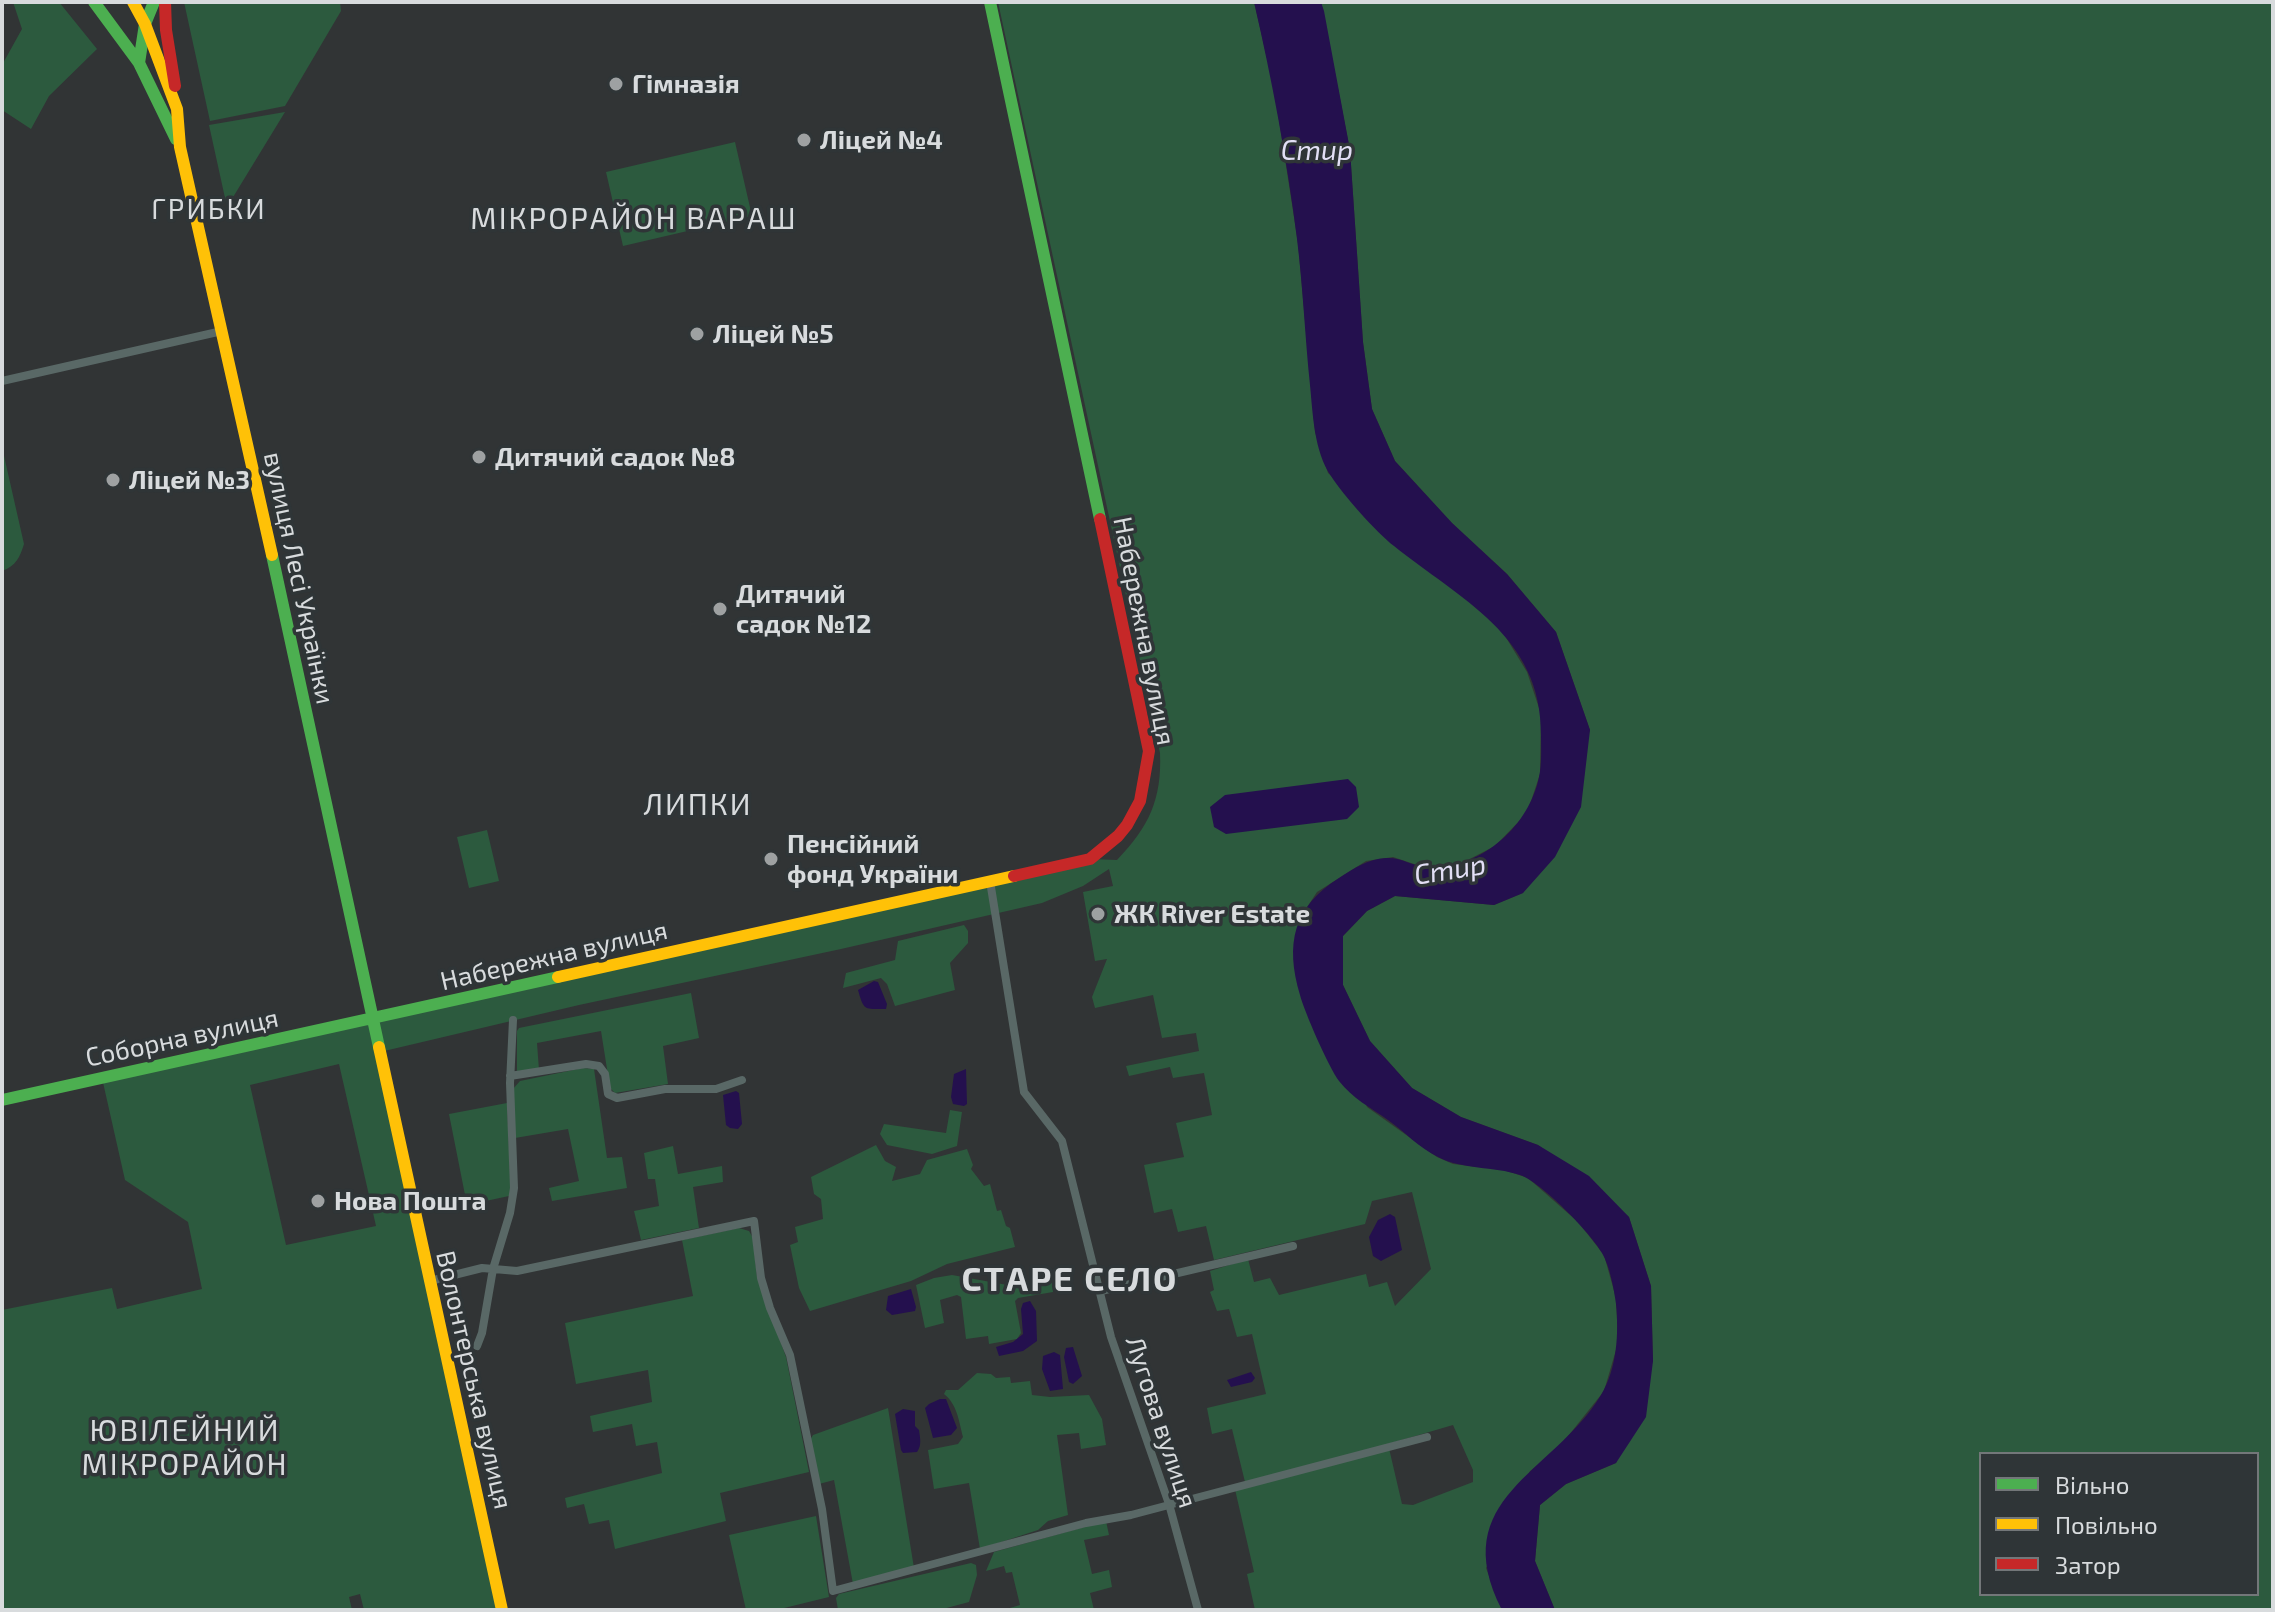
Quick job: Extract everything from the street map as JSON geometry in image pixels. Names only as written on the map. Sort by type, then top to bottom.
[{"type":"street","points":[[94,2],[139,63],[180,147]]},
{"type":"street","points":[[133,2],[145,24],[177,109]]},
{"type":"street","points":[[139,63],[145,24],[154,2]]},
{"type":"street","points":[[165,2],[180,147]]},
{"type":"street","name":"Набережна вулиця","points":[[372,1018],[1090,859],[1113,843],[1131,823],[1145,787],[1149,751],[990,2]]},
{"type":"street","name":"вулиця Лесі Українки","points":[[180,147],[372,1018]]},
{"type":"street","points":[[2,381],[222,331]]},
{"type":"street","name":"Лугова вулиця","points":[[990,881],[1024,1092],[1062,1141],[1111,1337],[1169,1504],[1198,1610]]},
{"type":"street","name":"Соборна вулиця","points":[[2,1100],[372,1018]]},
{"type":"street","name":"Волонтерська вулиця","points":[[372,1018],[502,1610]]},
{"type":"street","points":[[477,1346],[514,1188],[510,1076],[513,1020]]},
{"type":"street","points":[[510,1076],[586,1064],[599,1066],[605,1074],[608,1094],[617,1098],[665,1089],[716,1089],[742,1080]]},
{"type":"street","points":[[430,1281],[482,1268],[517,1271],[754,1221],[761,1278],[793,1371],[822,1509],[833,1591],[1427,1437]]},
{"type":"street","points":[[1101,1291],[1293,1246]]},
{"type":"green space","points":[[13,2],[59,2],[97,49],[49,96],[31,129],[2,110],[2,65],[22,29]]},
{"type":"green space","points":[[184,2],[340,2],[341,11],[285,106],[210,121]]},
{"type":"green space","points":[[998,2],[1254,2],[1274,88],[1298,243],[1315,432],[1328,473],[1502,631],[1527,672],[1541,714],[1540,774],[1527,813],[1495,846],[1458,865],[1423,867],[1393,857],[1366,861],[1317,892],[1298,921],[1367,1107],[1437,1157],[1453,1164],[1504,1170],[1528,1178],[1578,1222],[1604,1255],[1616,1298],[1618,1343],[1604,1391],[1557,1450],[1530,1471],[1486,1568],[1502,1610],[1255,1610],[1247,1574],[1254,1572],[1234,1485],[1245,1482],[1232,1429],[1212,1434],[1207,1408],[1266,1394],[1252,1334],[1237,1337],[1229,1309],[1217,1311],[1210,1292],[1214,1290],[1210,1271],[1248,1259],[1254,1282],[1270,1278],[1279,1295],[1366,1274],[1369,1287],[1387,1282],[1395,1306],[1431,1269],[1412,1192],[1372,1201],[1365,1224],[1214,1260],[1206,1226],[1178,1232],[1172,1209],[1154,1213],[1144,1165],[1184,1157],[1176,1123],[1212,1115],[1204,1073],[1173,1078],[1170,1067],[1129,1076],[1126,1066],[1199,1051],[1196,1033],[1162,1038],[1153,995],[1095,1008],[1092,997],[1107,959],[1095,961],[1083,892],[1113,886],[1109,869],[1083,886],[1042,903],[380,1052],[502,1610],[364,1610],[360,1594],[349,1597],[352,1610],[2,1610],[2,1310],[112,1288],[117,1309],[202,1289],[188,1222],[125,1180],[102,1078],[1090,859],[1117,860],[1138,836],[1151,811],[1159,784],[1160,753]],"holes":[[[339,1064],[376,1226],[286,1245],[250,1085]],[[1453,1425],[1473,1470],[1473,1482],[1413,1505],[1402,1504],[1388,1444]]]},
{"type":"green space","points":[[1321,2],[2273,2],[2273,1610],[1555,1610],[1535,1561],[1540,1505],[1566,1484],[1616,1463],[1653,1361],[1651,1286],[1629,1217],[1538,1145],[1461,1117],[1412,1088],[1370,1041],[1343,985],[1343,936],[1367,911],[1395,896],[1494,905],[1523,893],[1590,730],[1556,632],[1507,574],[1452,523],[1395,461],[1372,409],[1363,342],[1350,150]]},
{"type":"green space","points":[[285,112],[227,207],[209,125]]},
{"type":"green space","points":[[735,142],[752,216],[623,246],[606,172]]},
{"type":"green space","points":[[2,447],[24,544],[17,560],[2,571]]},
{"type":"green space","points":[[487,830],[499,881],[469,888],[457,837]]},
{"type":"green space","points":[[964,925],[968,931],[968,943],[950,963],[955,990],[895,1006],[887,984],[881,978],[843,988],[846,973],[895,960],[898,941]]},
{"type":"green space","points":[[691,993],[699,1038],[663,1046],[668,1084],[615,1093],[610,1088],[601,1031],[537,1043],[539,1070],[517,1071],[519,1028]]},
{"type":"green space","points":[[583,1068],[594,1069],[607,1158],[622,1157],[627,1188],[552,1201],[549,1188],[579,1181],[568,1129],[515,1138],[513,1089],[520,1081]]},
{"type":"green space","points":[[507,1103],[511,1193],[467,1205],[449,1114]]},
{"type":"green space","points":[[950,1110],[962,1112],[957,1146],[932,1154],[887,1145],[880,1134],[884,1124],[946,1133]]},
{"type":"green space","points":[[876,1145],[885,1161],[896,1167],[892,1181],[920,1174],[927,1160],[967,1149],[973,1165],[971,1169],[984,1186],[990,1184],[997,1211],[1001,1210],[1006,1226],[1010,1228],[1015,1247],[947,1264],[911,1281],[810,1311],[799,1288],[790,1245],[798,1242],[795,1227],[823,1219],[821,1199],[814,1194],[811,1177]]},
{"type":"green space","points":[[673,1146],[678,1174],[722,1166],[723,1182],[693,1187],[699,1228],[641,1240],[634,1211],[659,1206],[655,1179],[648,1179],[644,1153]]},
{"type":"green space","points":[[739,1228],[749,1231],[753,1238],[757,1277],[786,1357],[809,1472],[720,1493],[726,1521],[615,1549],[609,1520],[589,1524],[584,1504],[567,1508],[565,1498],[662,1473],[657,1442],[636,1446],[632,1424],[593,1432],[590,1416],[652,1402],[648,1370],[576,1384],[565,1323],[693,1296],[682,1240]]},
{"type":"green space","points":[[952,1275],[1013,1286],[1052,1280],[1053,1292],[1018,1298],[1015,1301],[1021,1333],[1017,1339],[989,1344],[988,1336],[966,1339],[961,1297],[957,1295],[940,1300],[944,1323],[925,1328],[916,1285]]},
{"type":"green space","points":[[977,1373],[991,1374],[996,1378],[1010,1377],[1011,1383],[1030,1381],[1032,1395],[1089,1395],[1102,1419],[1106,1445],[1081,1449],[1079,1433],[1057,1435],[1068,1515],[1048,1521],[1038,1530],[980,1549],[969,1483],[934,1489],[928,1450],[958,1444],[963,1437],[955,1408],[944,1394],[946,1390],[958,1390]]},
{"type":"green space","points":[[888,1408],[914,1568],[853,1584],[834,1480],[819,1484],[810,1440],[813,1435]]},
{"type":"green space","points":[[816,1516],[829,1597],[776,1610],[746,1610],[729,1535]]},
{"type":"green space","points":[[1106,1521],[1109,1535],[1084,1540],[1092,1574],[1109,1570],[1112,1587],[1090,1593],[1094,1610],[1003,1610],[1020,1605],[1012,1572],[1006,1573],[1004,1566],[986,1571],[994,1552]]},
{"type":"green space","points":[[971,1563],[976,1565],[977,1575],[969,1602],[939,1610],[838,1610],[836,1598],[839,1594]]},
{"type":"water","name":"Стир","points":[[1254,2],[1321,2],[1324,11],[1350,150],[1363,342],[1372,409],[1395,461],[1452,523],[1507,574],[1556,632],[1590,730],[1581,807],[1555,857],[1523,893],[1494,905],[1395,896],[1367,911],[1343,936],[1343,985],[1370,1041],[1412,1088],[1461,1117],[1538,1145],[1589,1176],[1629,1217],[1651,1286],[1653,1361],[1646,1417],[1616,1463],[1566,1484],[1540,1505],[1535,1561],[1555,1610],[1502,1610],[1488,1572],[1487,1540],[1496,1514],[1512,1490],[1581,1422],[1601,1395],[1611,1374],[1616,1351],[1616,1304],[1605,1259],[1577,1221],[1529,1180],[1510,1172],[1458,1164],[1438,1157],[1350,1093],[1339,1081],[1311,1026],[1295,977],[1293,959],[1302,914],[1324,889],[1350,871],[1367,862],[1386,858],[1426,867],[1465,862],[1499,842],[1513,829],[1525,813],[1539,777],[1541,735],[1538,701],[1528,671],[1493,623],[1378,532],[1325,466],[1313,420],[1293,209]]},
{"type":"water","points":[[1348,779],[1356,787],[1359,807],[1347,819],[1226,834],[1214,827],[1210,807],[1225,795]]},
{"type":"water","points":[[874,981],[878,982],[886,1009],[869,1009],[862,1002],[858,990]]},
{"type":"water","points":[[966,1069],[967,1104],[953,1104],[954,1074]]},
{"type":"water","points":[[739,1093],[742,1124],[738,1129],[726,1125],[723,1095]]},
{"type":"water","points":[[1390,1214],[1395,1217],[1402,1250],[1381,1261],[1373,1256],[1369,1237],[1378,1220]]},
{"type":"water","points":[[911,1289],[915,1311],[892,1315],[886,1310],[888,1296]]},
{"type":"water","points":[[1030,1301],[1036,1311],[1037,1341],[1023,1351],[999,1356],[996,1347],[1013,1342],[1023,1334],[1021,1309],[1023,1303]]},
{"type":"water","points":[[1073,1347],[1082,1376],[1073,1384],[1069,1382],[1064,1357],[1066,1348]]},
{"type":"water","points":[[1054,1352],[1060,1355],[1063,1389],[1050,1391],[1042,1369],[1043,1356]]},
{"type":"water","points":[[1251,1372],[1255,1378],[1252,1382],[1231,1387],[1227,1380]]},
{"type":"water","points":[[946,1399],[957,1428],[951,1435],[933,1438],[925,1408]]},
{"type":"water","points":[[903,1409],[915,1411],[915,1426],[920,1439],[917,1452],[903,1453],[901,1450],[895,1414]]},
{"type":"traffic: fast","points":[[94,2],[139,63],[176,139]]},
{"type":"traffic: fast","points":[[139,63],[145,24],[154,2]]},
{"type":"traffic: fast","points":[[990,2],[1100,519]]},
{"type":"traffic: fast","points":[[272,555],[379,1047]]},
{"type":"traffic: fast","points":[[2,1100],[558,977]]},
{"type":"traffic: slow","points":[[133,2],[145,24],[177,109],[180,147],[272,555]]},
{"type":"traffic: slow","points":[[558,977],[1014,876]]},
{"type":"traffic: slow","points":[[379,1047],[502,1610]]},
{"type":"traffic: jam","points":[[165,2],[175,86]]},
{"type":"traffic: jam","points":[[1014,876],[1090,859],[1118,836],[1140,801],[1149,751],[1100,519]]},
{"type":"place","name":"Гімназія","points":[[616,84]]},
{"type":"place","name":"Ліцей №4","points":[[804,140]]},
{"type":"place","name":"Ліцей №5","points":[[697,334]]},
{"type":"place","name":"Дитячий садок №8","points":[[479,457]]},
{"type":"place","name":"Ліцей №3","points":[[113,480]]},
{"type":"place","name":"Дитячий садок №12","points":[[720,609]]},
{"type":"place","name":"Пенсійний фонд України","points":[[771,859]]},
{"type":"place","name":"ЖК River Estate","points":[[1098,914]]},
{"type":"place","name":"Нова Пошта","points":[[318,1201]]},
{"type":"district","name":"ГРИБКИ","points":[[209,210]]},
{"type":"district","name":"МІКРОРАЙОН ВАРАШ","points":[[634,219]]},
{"type":"district","name":"ЛИПКИ","points":[[698,805]]},
{"type":"district","name":"СТАРЕ СЕЛО","points":[[1070,1280]]},
{"type":"district","name":"ЮВІЛЕЙНИЙ МІКРОРАЙОН","points":[[185,1448]]}]
